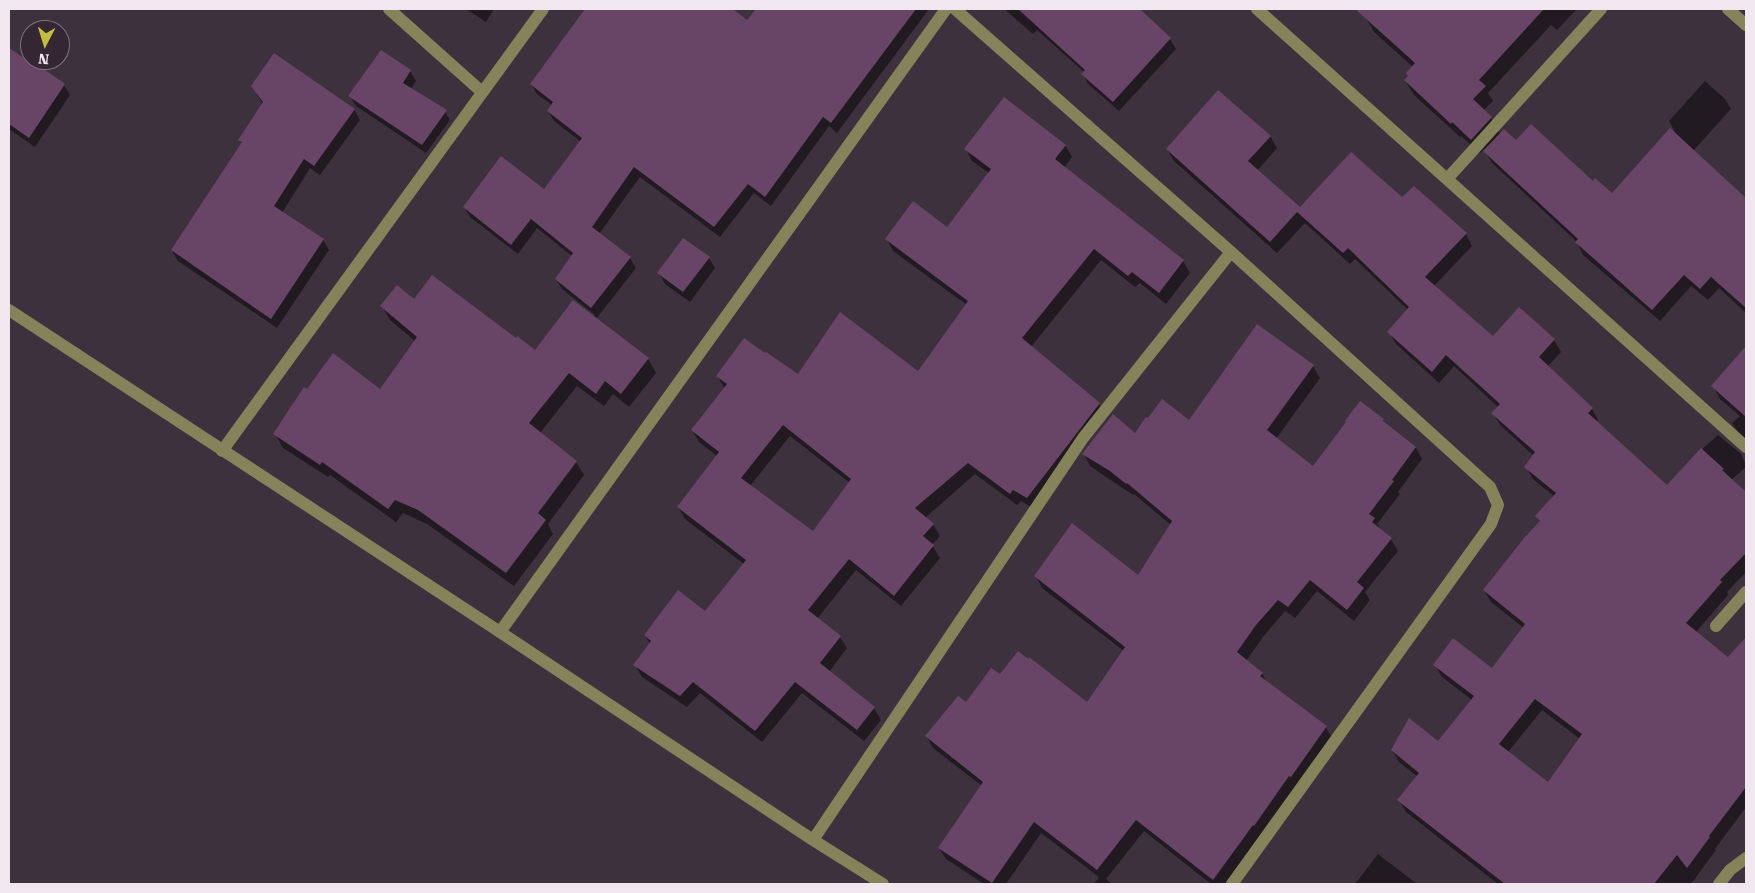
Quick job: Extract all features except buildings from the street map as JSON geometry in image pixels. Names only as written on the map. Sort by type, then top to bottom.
[{"type":"street","points":[[389,9],[482,92]]},
{"type":"street","points":[[222,450],[543,9]]},
{"type":"street","points":[[500,632],[946,9]]},
{"type":"street","points":[[955,9],[1231,252],[1490,487],[1498,505],[1491,524],[1232,884]]},
{"type":"street","points":[[1257,9],[1746,447]]},
{"type":"street","points":[[1447,179],[1601,9]]},
{"type":"street","points":[[1728,9],[1746,25]]},
{"type":"street","points":[[813,840],[1083,438],[1231,252]]},
{"type":"street","points":[[9,310],[813,840],[883,884]]},
{"type":"street","points":[[1716,626],[1746,592]]},
{"type":"street","points":[[1719,884],[1730,870],[1746,858]]}]
